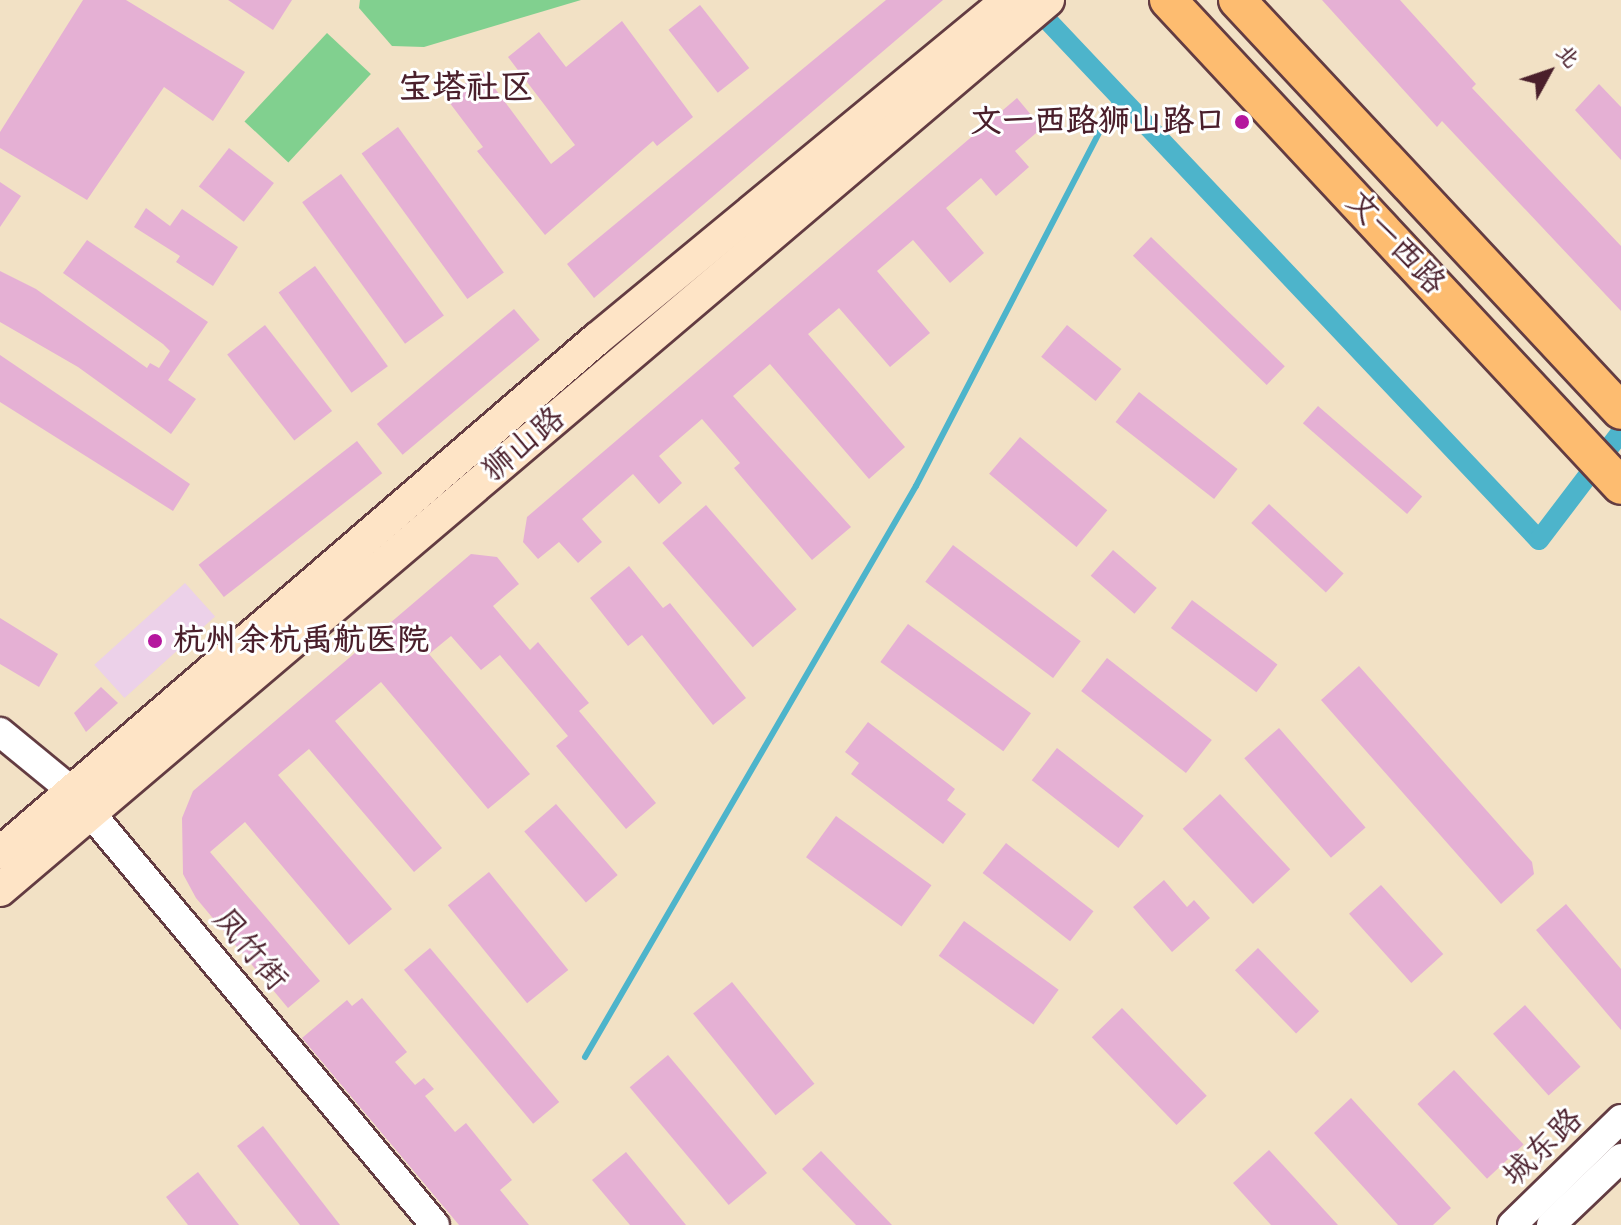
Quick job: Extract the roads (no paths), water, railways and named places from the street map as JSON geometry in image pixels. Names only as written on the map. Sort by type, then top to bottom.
[{"type":"main road","name":"狮山路","points":[[0,890],[82,803],[597,339],[1000,18],[1048,0]]},
{"type":"main road","name":"文一西路","points":[[1168,0],[1621,486]]},
{"type":"main road","name":"文一西路","points":[[1237,0],[1621,411]]},
{"type":"main road","name":"狮山路","points":[[0,853],[82,803]]},
{"type":"street","name":"凤竹街","points":[[0,732],[82,803],[435,1225]]},
{"type":"street","name":"城东路","points":[[1512,1225],[1621,1119]]},
{"type":"street","name":"城东路","points":[[1551,1225],[1621,1158]]},
{"type":"waterway","points":[[1031,3],[1539,540],[1621,432]]},
{"type":"waterway","points":[[585,1057],[916,486],[1118,97]]},
{"type":"place","name":"文一西路狮山路口","points":[[1242,122]]},
{"type":"place","name":"杭州余杭禹航医院","points":[[155,641]]},
{"type":"district","name":"宝塔社区","points":[[466,89]]}]
